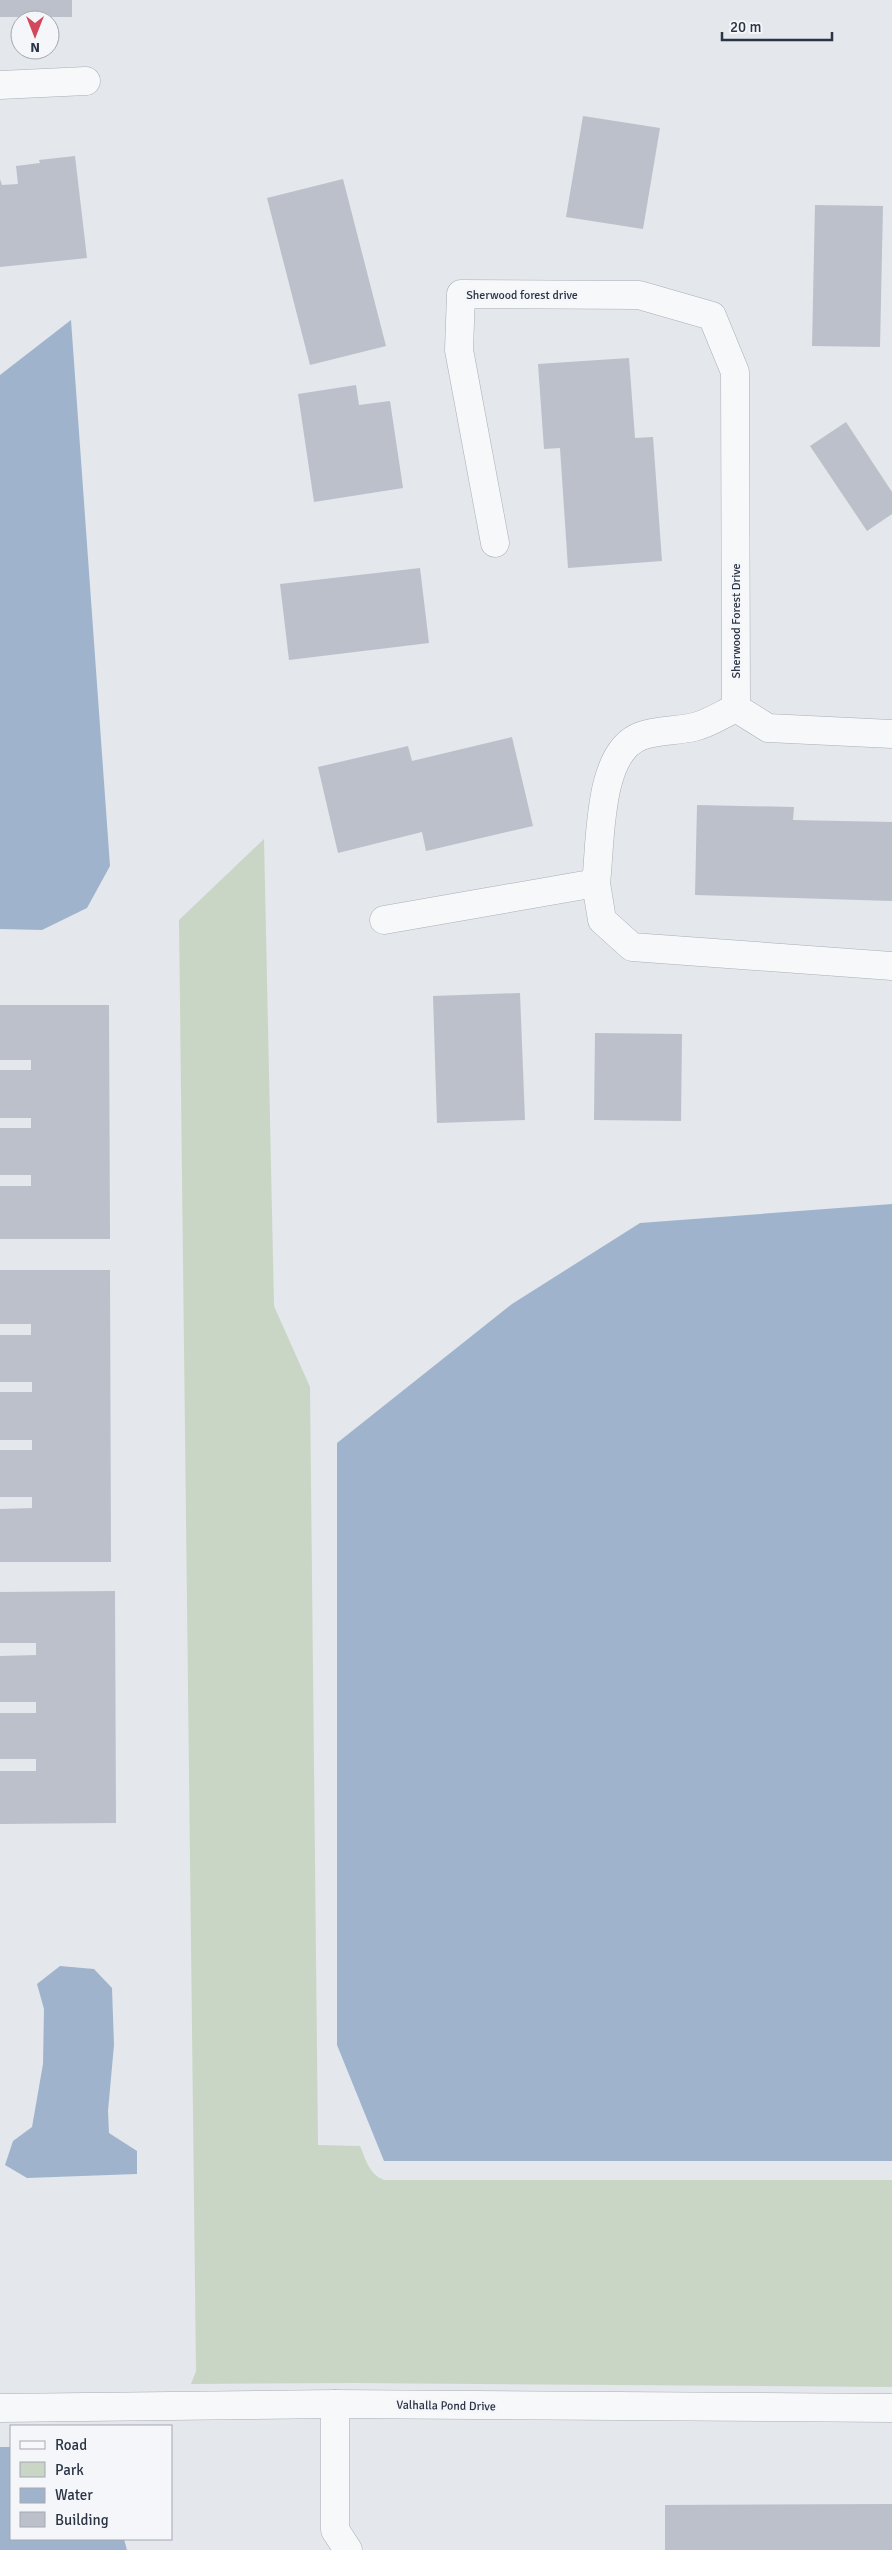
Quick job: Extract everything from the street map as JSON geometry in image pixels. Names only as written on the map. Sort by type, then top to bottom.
[{"type":"street","points":[[0,85],[86,81]]},
{"type":"street","name":"Sherwood forest drive","points":[[495,544],[459,350],[461,294],[639,295],[712,316],[735,372]]},
{"type":"street","name":"Sherwood Forest Drive","points":[[735,372],[736,708]]},
{"type":"street","points":[[892,734],[768,728],[736,708],[696,727],[641,736],[624,745],[616,757],[607,784],[596,883],[602,920],[632,947],[892,966]]},
{"type":"street","points":[[384,920],[596,883]]},
{"type":"street","points":[[335,2404],[335,2530],[348,2550]]},
{"type":"street","name":"Valhalla Pond Drive","points":[[0,2408],[335,2404],[892,2408]]},
{"type":"green space","points":[[264,839],[274,1306],[310,1387],[318,2145],[360,2146],[371,2170],[384,2180],[892,2180],[892,2387],[354,2383],[191,2384],[196,2371],[179,920]]},
{"type":"water","points":[[71,320],[110,866],[87,908],[42,930],[0,929],[0,375]]},
{"type":"water","points":[[892,1204],[892,2161],[384,2161],[337,2045],[337,1443],[512,1304],[640,1223]]},
{"type":"water","points":[[60,1966],[94,1969],[112,1988],[114,2045],[108,2111],[109,2133],[137,2151],[137,2174],[27,2178],[5,2165],[13,2141],[32,2127],[43,2064],[44,2009],[37,1984]]},
{"type":"water","points":[[0,2447],[10,2447],[10,2540],[124,2540],[127,2550],[0,2550]]},
{"type":"building","points":[[0,0],[72,0],[72,17],[60,17],[60,10],[10,10],[10,17],[0,17]]},
{"type":"building","points":[[583,116],[660,128],[643,229],[566,217]]},
{"type":"building","points":[[75,156],[87,258],[0,267],[0,179],[2,185],[18,184],[16,166],[40,163],[39,160]]},
{"type":"building","points":[[343,179],[386,346],[310,365],[267,198]]},
{"type":"building","points":[[815,205],[883,206],[880,347],[812,346]]},
{"type":"building","points":[[629,358],[635,438],[653,437],[662,561],[568,568],[560,448],[544,449],[538,364]]},
{"type":"building","points":[[356,385],[359,405],[390,401],[403,488],[314,502],[298,394]]},
{"type":"building","points":[[846,422],[892,492],[892,514],[867,531],[810,446]]},
{"type":"building","points":[[420,568],[429,643],[289,660],[280,584]]},
{"type":"building","points":[[512,737],[533,826],[426,851],[422,832],[338,853],[318,767],[408,746],[412,761]]},
{"type":"building","points":[[697,805],[794,807],[793,820],[892,822],[892,901],[695,895]]},
{"type":"building","points":[[520,993],[525,1120],[437,1123],[433,996]]},
{"type":"building","points":[[0,1005],[109,1005],[110,1239],[0,1239],[0,1186],[31,1186],[31,1175],[0,1175],[0,1128],[31,1128],[31,1118],[0,1118],[0,1070],[31,1070],[31,1060],[0,1060]]},
{"type":"building","points":[[595,1033],[682,1034],[681,1121],[594,1120]]},
{"type":"building","points":[[0,1270],[110,1270],[111,1562],[0,1562],[0,1509],[32,1508],[32,1497],[0,1497],[0,1450],[32,1450],[32,1440],[0,1440],[0,1392],[32,1392],[32,1382],[0,1382],[0,1335],[31,1335],[31,1324],[0,1324]]},
{"type":"building","points":[[115,1591],[116,1823],[0,1824],[0,1771],[36,1771],[36,1759],[0,1759],[0,1713],[36,1713],[36,1702],[0,1702],[0,1656],[36,1655],[36,1643],[0,1643],[0,1592]]},
{"type":"building","points":[[892,2504],[892,2550],[665,2550],[665,2505]]}]
